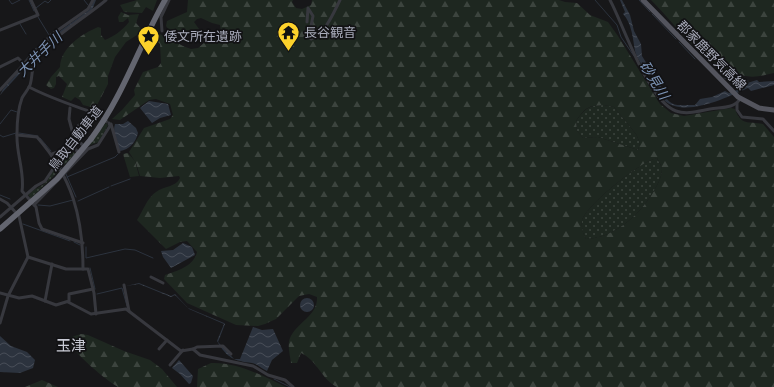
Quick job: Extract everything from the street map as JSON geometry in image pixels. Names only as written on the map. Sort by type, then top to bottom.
[{"type":"highway","name":"鳥取自動車道","points":[[0,228],[56,178],[91,138],[121,86],[164,0]]},
{"type":"main road","name":"郡家鹿野気高線","points":[[643,0],[738,100],[759,108],[774,110]]},
{"type":"street","points":[[0,30],[38,14],[31,0]]},
{"type":"street","points":[[0,90],[51,35],[88,10],[93,0]]},
{"type":"street","points":[[83,243],[42,229],[39,226],[34,205],[22,192],[24,177],[17,135],[21,103],[29,87],[31,74],[36,59],[58,36],[83,19],[106,0]]},
{"type":"street","points":[[162,31],[161,17],[169,0]]},
{"type":"street","points":[[307,22],[308,8],[313,16],[309,36],[311,40],[319,34],[329,21],[340,0]]},
{"type":"street","points":[[610,0],[636,59],[666,105],[674,110],[684,113],[730,106],[738,100]]},
{"type":"street","points":[[0,68],[18,58],[24,64]]},
{"type":"street","points":[[29,87],[40,93],[64,101],[72,106],[94,114]]},
{"type":"street","points":[[738,100],[737,110],[742,117],[763,119],[774,131]]},
{"type":"street","points":[[70,108],[69,119],[76,145],[74,149]]},
{"type":"street","points":[[88,149],[77,140],[74,131],[90,112]]},
{"type":"street","points":[[34,205],[88,149],[98,145],[109,123],[112,125],[112,132],[119,152]]},
{"type":"street","points":[[17,135],[37,137],[52,154],[64,175],[75,198],[83,243],[84,269]]},
{"type":"street","points":[[52,154],[72,147],[83,155]]},
{"type":"street","points":[[0,217],[25,195],[45,181],[57,163]]},
{"type":"street","points":[[0,199],[12,207],[19,216],[28,257],[8,296],[0,324]]},
{"type":"street","points":[[28,257],[66,269],[88,269],[94,289],[96,314]]},
{"type":"street","points":[[45,301],[52,264]]},
{"type":"street","points":[[151,277],[163,283]]},
{"type":"street","points":[[124,285],[129,311]]},
{"type":"street","points":[[68,302],[69,294],[94,289]]},
{"type":"street","points":[[0,293],[19,298],[32,296],[56,305],[68,302],[86,313],[96,314],[126,309],[181,351],[197,347],[223,346],[231,354]]},
{"type":"street","points":[[159,349],[167,340]]},
{"type":"street","points":[[193,349],[200,355],[253,366],[268,375],[286,380],[293,387]]},
{"type":"street","points":[[170,366],[182,355],[183,350]]},
{"type":"green space","points":[[137,0],[157,0],[153,11],[146,7],[142,13],[124,12],[120,5]]},
{"type":"green space","points":[[188,0],[293,0],[292,2],[296,8],[302,9],[311,5],[312,0],[559,0],[577,3],[590,15],[608,22],[660,104],[671,113],[684,116],[731,108],[735,109],[740,118],[746,122],[763,124],[774,137],[774,387],[337,387],[327,380],[307,356],[301,353],[297,363],[291,363],[289,347],[290,338],[293,332],[311,314],[316,304],[317,297],[309,294],[299,296],[276,319],[258,326],[236,325],[187,303],[164,279],[165,275],[180,270],[189,264],[197,252],[187,241],[180,242],[166,249],[137,220],[153,195],[159,190],[173,185],[180,178],[179,176],[160,178],[140,176],[136,163],[129,152],[144,128],[170,119],[173,115],[170,104],[156,99],[149,100],[120,120],[112,119],[135,95],[134,90],[143,72],[158,67],[161,63],[160,44],[154,38],[155,33],[158,33],[191,49],[198,48],[204,43],[204,38],[218,37],[221,32],[220,25],[201,18],[194,22],[199,29],[182,32],[169,30],[166,26],[167,21],[187,12]],"holes":[[[604,105],[614,107],[636,134],[640,143],[638,150],[598,137],[583,138],[577,131],[576,121],[587,108]],[[657,158],[662,168],[661,176],[644,206],[618,229],[597,238],[586,239],[582,230],[582,221],[585,214],[592,206],[627,175]]]},
{"type":"green space","points":[[651,0],[774,0],[774,73],[749,77],[732,72],[718,65],[694,46]]},
{"type":"green space","points":[[121,12],[128,15],[139,14],[136,23],[143,31],[126,42],[115,57],[108,76],[108,84],[97,105],[91,107],[83,105],[80,100],[75,97],[71,101],[62,97],[67,84],[59,76],[56,77],[56,84],[54,88],[51,89],[46,85],[60,67],[61,60],[68,47],[79,37],[98,27],[101,28],[101,35],[105,40],[124,28],[129,22],[128,18],[123,22],[119,22],[118,17]]},
{"type":"green space","points":[[604,105],[614,107],[636,134],[640,143],[638,150],[598,137],[583,138],[577,131],[576,121],[587,108]]},
{"type":"green space","points":[[106,123],[108,125],[99,142],[87,146]]},
{"type":"green space","points":[[72,150],[75,154],[63,166],[61,163]]},
{"type":"green space","points":[[128,153],[135,161],[139,176],[130,177],[123,154]]},
{"type":"green space","points":[[657,158],[662,168],[661,176],[644,206],[618,229],[597,238],[586,239],[582,230],[582,221],[585,214],[592,206],[627,175]]},
{"type":"green space","points":[[57,168],[59,171],[31,198],[28,195],[45,183],[52,172]]},
{"type":"green space","points":[[81,334],[88,335],[124,351],[150,360],[162,369],[177,387],[118,387],[90,366],[76,352],[69,341],[71,337]]},
{"type":"green space","points":[[211,363],[221,363],[241,367],[286,387],[197,387],[198,369]]},
{"type":"green space","points":[[42,380],[58,387],[25,387]]},
{"type":"water","points":[[94,0],[96,0],[92,10],[48,43],[0,95],[3,89],[49,39],[89,10]]},
{"type":"water","points":[[620,0],[622,0],[630,15],[634,31],[641,44],[642,56],[662,88],[661,91],[671,103],[678,105],[695,105],[700,99],[712,97],[725,91],[729,93],[745,87],[744,84],[757,80],[759,82],[774,81],[774,85],[751,91],[748,88],[718,101],[694,107],[672,105],[662,98],[656,81],[638,59],[630,27],[623,14],[625,12]]},
{"type":"water","points":[[149,101],[168,104],[171,115],[160,118],[152,123],[140,108]]},
{"type":"water","points":[[128,121],[136,128],[138,133],[132,145],[120,151],[114,135],[114,127],[115,124],[123,124]]},
{"type":"water","points":[[183,243],[192,247],[195,255],[171,268],[163,257],[161,251],[173,250]]},
{"type":"water","points":[[139,283],[171,296],[175,294],[188,308],[175,295],[171,297],[139,284],[126,286]]},
{"type":"water","points":[[304,298],[310,298],[314,302],[314,308],[310,312],[304,312],[300,308],[300,302]]},
{"type":"water","points":[[188,308],[225,324],[218,342],[234,359],[224,351],[217,341],[224,324]]},
{"type":"water","points":[[253,327],[262,330],[273,329],[283,351],[272,360],[267,371],[254,364],[234,359],[240,359]]},
{"type":"water","points":[[0,336],[11,346],[27,352],[35,360],[33,368],[20,373],[0,372]]},
{"type":"water","points":[[179,360],[193,376],[191,383],[189,384],[172,368]]},
{"type":"waterway","points":[[9,0],[12,4],[20,0]]},
{"type":"waterway","points":[[29,0],[34,11]]},
{"type":"waterway","points":[[36,8],[45,1],[48,3],[51,0]]},
{"type":"waterway","points":[[84,0],[88,5]]},
{"type":"waterway","points":[[595,0],[617,25],[621,37],[634,56]]},
{"type":"waterway","points":[[639,0],[650,12]]},
{"type":"waterway","points":[[652,14],[676,39]]},
{"type":"waterway","name":"大井手川","points":[[38,17],[49,35]]},
{"type":"waterway","points":[[20,24],[26,34]]},
{"type":"waterway","points":[[679,42],[695,59]]},
{"type":"waterway","name":"大井手川","points":[[24,62],[36,48]]},
{"type":"waterway","points":[[724,78],[748,81]]},
{"type":"waterway","points":[[0,124],[11,110],[17,112]]},
{"type":"waterway","points":[[0,135],[3,137],[16,133]]},
{"type":"waterway","points":[[19,133],[38,136]]},
{"type":"waterway","points":[[40,138],[51,151]]},
{"type":"waterway","points":[[67,177],[115,157],[118,154]]},
{"type":"waterway","points":[[54,155],[62,168]]},
{"type":"waterway","points":[[66,174],[76,197]]},
{"type":"waterway","points":[[111,186],[130,179]]},
{"type":"waterway","points":[[78,201],[109,187]]},
{"type":"waterway","points":[[0,195],[10,199]]},
{"type":"waterway","points":[[38,205],[50,206],[73,200]]},
{"type":"waterway","points":[[23,224],[70,241]]},
{"type":"waterway","points":[[74,242],[80,245]]},
{"type":"waterway","points":[[86,247],[86,258],[125,249],[135,250],[153,258]]},
{"type":"waterway","points":[[90,268],[95,289]]},
{"type":"waterway","points":[[97,294],[122,288],[127,306]]},
{"type":"waterway","points":[[274,379],[290,387]]},
{"type":"tunnel","points":[[94,113],[109,123]]},
{"type":"place","name":"長谷観音","points":[[289,52]]},
{"type":"place","name":"倭文所在遺跡","points":[[148,56]]},
{"type":"district","name":"玉津","points":[[71,345]]},
{"type":"water label","name":"砂見川","points":[[655,80]]}]
